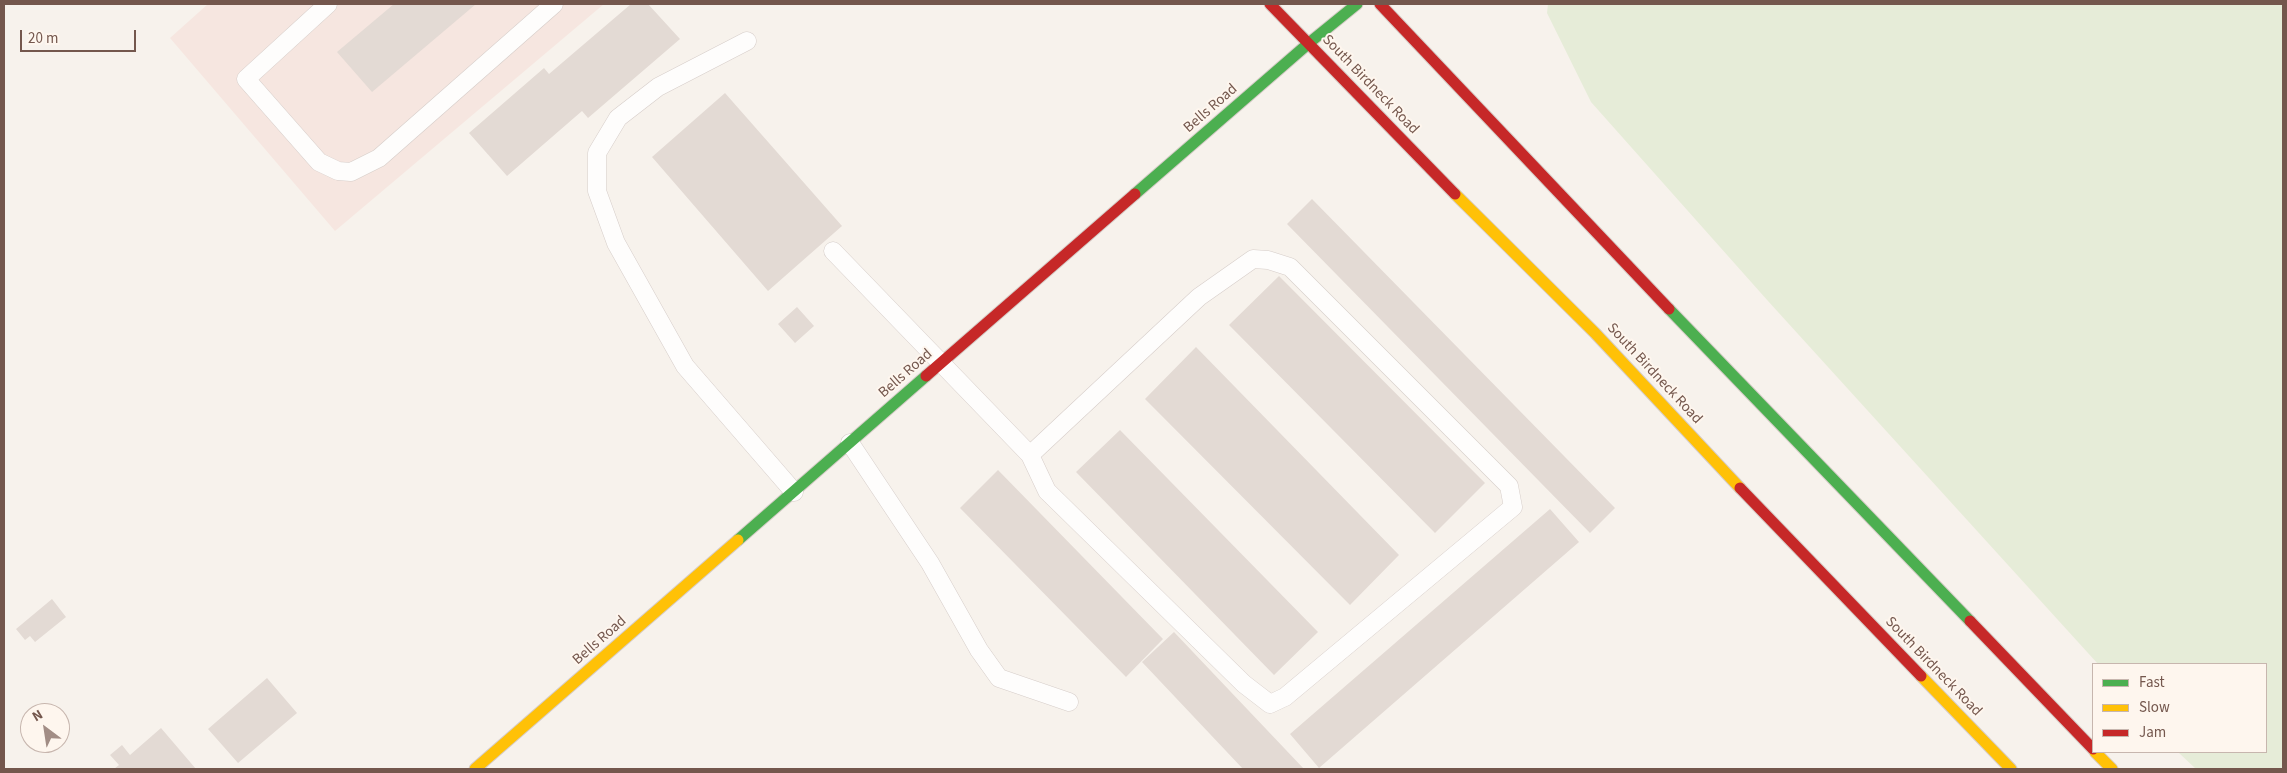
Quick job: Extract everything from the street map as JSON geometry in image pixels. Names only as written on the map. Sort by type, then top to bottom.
[{"type":"main road","name":"South Birdneck Road","points":[[1270,4],[1457,196],[1595,333],[1751,500],[2011,769]]},
{"type":"main road","name":"Bells Road","points":[[475,769],[1357,4]]},
{"type":"main road","points":[[1380,4],[1542,176],[2092,749]]},
{"type":"main road","points":[[2096,753],[2112,769]]},
{"type":"lane","points":[[328,4],[246,79],[319,162],[338,171],[352,172],[379,158],[554,4]]},
{"type":"lane","points":[[747,41],[658,87],[618,118],[597,153],[597,191],[616,243],[685,366],[794,492]]},
{"type":"lane","points":[[833,251],[1030,455],[1048,491],[1244,684],[1270,704],[1285,697],[1513,507],[1509,486],[1290,267],[1268,260],[1254,260],[1199,296],[1030,455]]},
{"type":"lane","points":[[850,442],[930,563],[978,650],[999,678],[1069,702]]},
{"type":"shaded area","points":[[208,4],[604,4],[335,231],[170,38]]},
{"type":"green space","points":[[1548,4],[2283,4],[2283,769],[2196,769],[2179,753],[2267,753],[2267,663],[2097,663],[1768,301],[1591,102],[1547,13]]},
{"type":"building","points":[[394,4],[476,4],[372,92],[337,52]]},
{"type":"building","points":[[631,4],[648,4],[680,39],[588,118],[582,111],[507,176],[469,133],[544,68],[549,74]]},
{"type":"building","points":[[725,93],[842,226],[768,291],[652,157]]},
{"type":"building","points":[[1312,199],[1615,508],[1590,533],[1287,224]]},
{"type":"building","points":[[1279,276],[1485,483],[1435,533],[1229,325]]},
{"type":"building","points":[[797,307],[814,326],[795,343],[778,324]]},
{"type":"building","points":[[1196,347],[1399,555],[1350,605],[1145,399]]},
{"type":"building","points":[[1120,430],[1318,632],[1274,675],[1076,472]]},
{"type":"building","points":[[998,470],[1163,639],[1126,677],[960,508]]},
{"type":"building","points":[[1550,509],[1579,542],[1319,768],[1290,734]]},
{"type":"building","points":[[52,599],[66,617],[35,642],[30,636],[25,640],[16,629]]},
{"type":"building","points":[[1174,632],[1304,769],[1243,769],[1142,662]]},
{"type":"building","points":[[267,678],[297,713],[238,763],[208,729]]},
{"type":"building","points":[[161,728],[196,769],[114,769],[119,765],[110,755],[122,745],[130,755]]},
{"type":"traffic: fast","points":[[1135,194],[1309,43],[1357,4]]},
{"type":"traffic: fast","points":[[1669,309],[1970,621]]},
{"type":"traffic: fast","points":[[738,540],[926,376]]},
{"type":"traffic: slow","points":[[1455,194],[1595,333],[1740,488]]},
{"type":"traffic: slow","points":[[475,769],[738,540]]},
{"type":"traffic: slow","points":[[1921,676],[2011,769]]},
{"type":"traffic: slow","points":[[2096,753],[2112,769]]},
{"type":"traffic: jam","points":[[1270,4],[1455,194]]},
{"type":"traffic: jam","points":[[1380,4],[1669,309]]},
{"type":"traffic: jam","points":[[926,376],[1135,194]]},
{"type":"traffic: jam","points":[[1740,488],[1921,676]]},
{"type":"traffic: jam","points":[[1970,621],[2092,748]]}]
